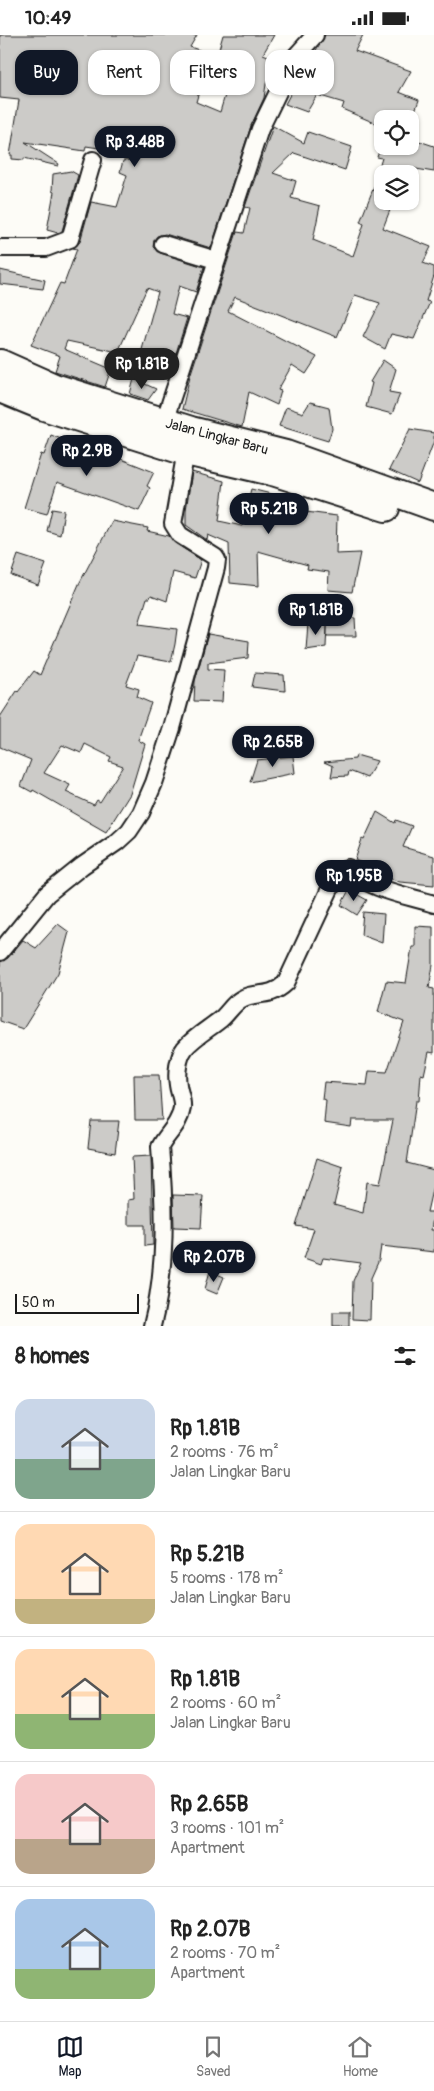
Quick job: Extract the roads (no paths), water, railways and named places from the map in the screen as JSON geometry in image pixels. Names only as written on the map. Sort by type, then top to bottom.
[{"type":"highway","name":"Jalan Lingkar Baru","points":[[0,363],[54,387],[164,422],[188,441],[276,473],[434,525]]},
{"type":"highway","name":"Jalan Lingkar Baru","points":[[0,389],[44,407],[188,441],[286,454],[434,507]]},
{"type":"street","points":[[164,422],[260,129],[295,57],[315,35]]},
{"type":"street","points":[[0,248],[39,249],[70,239],[93,160]]},
{"type":"street","points":[[163,244],[216,261]]},
{"type":"street","points":[[0,952],[47,894],[129,831],[150,795],[172,728],[216,568],[215,557],[180,535],[173,524],[188,441]]},
{"type":"street","points":[[152,1326],[163,1258],[160,1147],[164,1140],[174,1131],[182,1108],[178,1086],[178,1072],[180,1057],[185,1048],[223,1017],[239,1000],[246,997],[268,994],[286,983],[336,876],[348,868],[367,883],[434,904]]}]
